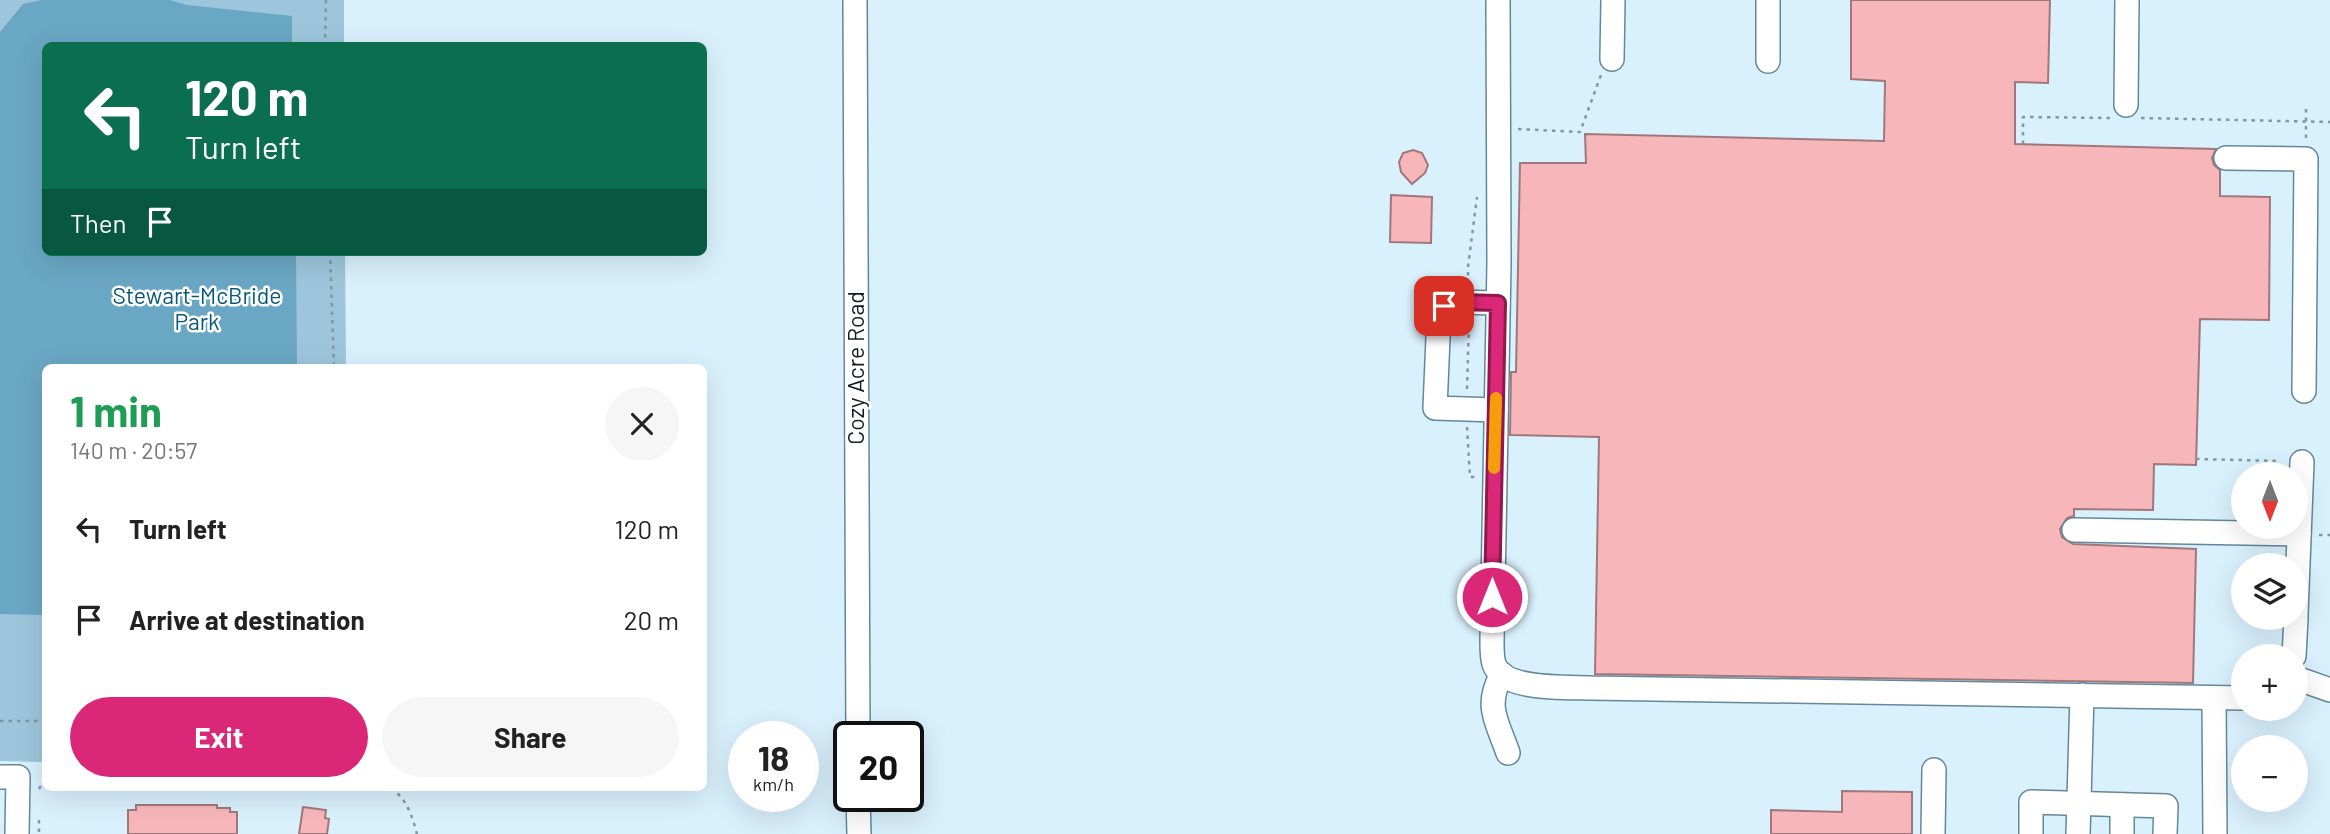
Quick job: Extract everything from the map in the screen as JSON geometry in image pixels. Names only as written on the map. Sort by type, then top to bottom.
[{"type":"street","name":"Cozy Acre Road","points":[[855,0],[858,721]]},
{"type":"street","points":[[1498,0],[1498,303],[1492,642],[1494,666],[1502,674],[1510,680],[1535,686],[2231,698]]},
{"type":"street","points":[[1607,64],[1613,0]]},
{"type":"street","points":[[1768,0],[1768,61]]},
{"type":"street","points":[[2124,114],[2127,0]]},
{"type":"street","points":[[2226,158],[2306,159],[2304,391]]},
{"type":"street","points":[[1496,410],[1435,408],[1439,314],[1444,306],[1457,302],[1498,303]]},
{"type":"street","points":[[2074,530],[2231,533]]},
{"type":"street","points":[[1502,674],[1494,687],[1491,704],[1508,753]]},
{"type":"street","points":[[2308,682],[2330,690]]},
{"type":"street","points":[[2078,834],[2082,695]]},
{"type":"street","points":[[2214,698],[2215,834]]},
{"type":"street","points":[[1933,834],[1934,770]]},
{"type":"street","points":[[9,777],[17,834]]},
{"type":"street","points":[[2031,834],[2031,802],[2166,806],[2165,834]]},
{"type":"street","points":[[2122,805],[2122,834]]},
{"type":"street","points":[[858,812],[859,834]]},
{"type":"path","points":[[325,42],[326,0]]},
{"type":"path","points":[[1499,128],[1580,132],[1607,64]]},
{"type":"path","points":[[2306,108],[2306,159]]},
{"type":"path","points":[[2022,144],[2022,117],[2124,114],[2330,122]]},
{"type":"path","points":[[1494,478],[1470,477],[1466,409],[1468,267],[1478,194],[1499,194]]},
{"type":"path","points":[[330,256],[334,364]]},
{"type":"path","points":[[2196,459],[2302,462]]},
{"type":"path","points":[[0,721],[42,721]]},
{"type":"path","points":[[38,797],[42,784]]},
{"type":"path","points":[[396,791],[410,811],[417,834]]},
{"type":"path","points":[[39,815],[39,834]]},
{"type":"green space","name":"Stewart-McBride Park","points":[[0,0],[344,0],[344,42],[42,42],[42,256],[345,256],[346,364],[42,364],[42,762],[0,761]]},
{"type":"shaded area","name":"Stewart-McBride Park","points":[[42,0],[170,0],[187,5],[292,16],[292,42],[42,42],[42,256],[296,256],[297,364],[42,364],[42,615],[0,614],[0,32],[23,4]]},
{"type":"building","points":[[1851,0],[2050,0],[2048,83],[2015,82],[2015,144],[2216,149],[2212,158],[2214,165],[2220,170],[2220,196],[2270,197],[2269,320],[2200,319],[2196,465],[2154,464],[2153,510],[2074,509],[2074,516],[2067,518],[2060,529],[2062,537],[2073,544],[2196,549],[2193,683],[1595,674],[1599,437],[1510,435],[1511,372],[1516,372],[1520,163],[1586,163],[1585,134],[1884,141],[1885,81],[1851,79]]},
{"type":"building","points":[[1413,150],[1422,153],[1428,165],[1425,173],[1412,184],[1401,172],[1399,162],[1403,153]]},
{"type":"building","points":[[1391,195],[1432,197],[1431,243],[1390,242]]},
{"type":"building","points":[[1842,791],[1912,792],[1912,834],[1771,834],[1771,810],[1842,812]]},
{"type":"building","points":[[136,805],[217,805],[217,808],[230,808],[230,812],[237,812],[237,834],[128,834],[128,810],[136,810]]},
{"type":"building","points":[[303,807],[326,810],[325,818],[329,819],[327,834],[299,834]]},
{"type":"slow traffic","points":[[1494,468],[1496,398]]},
{"type":"route","points":[[1444,306],[1457,302],[1498,303],[1492,597]]}]
